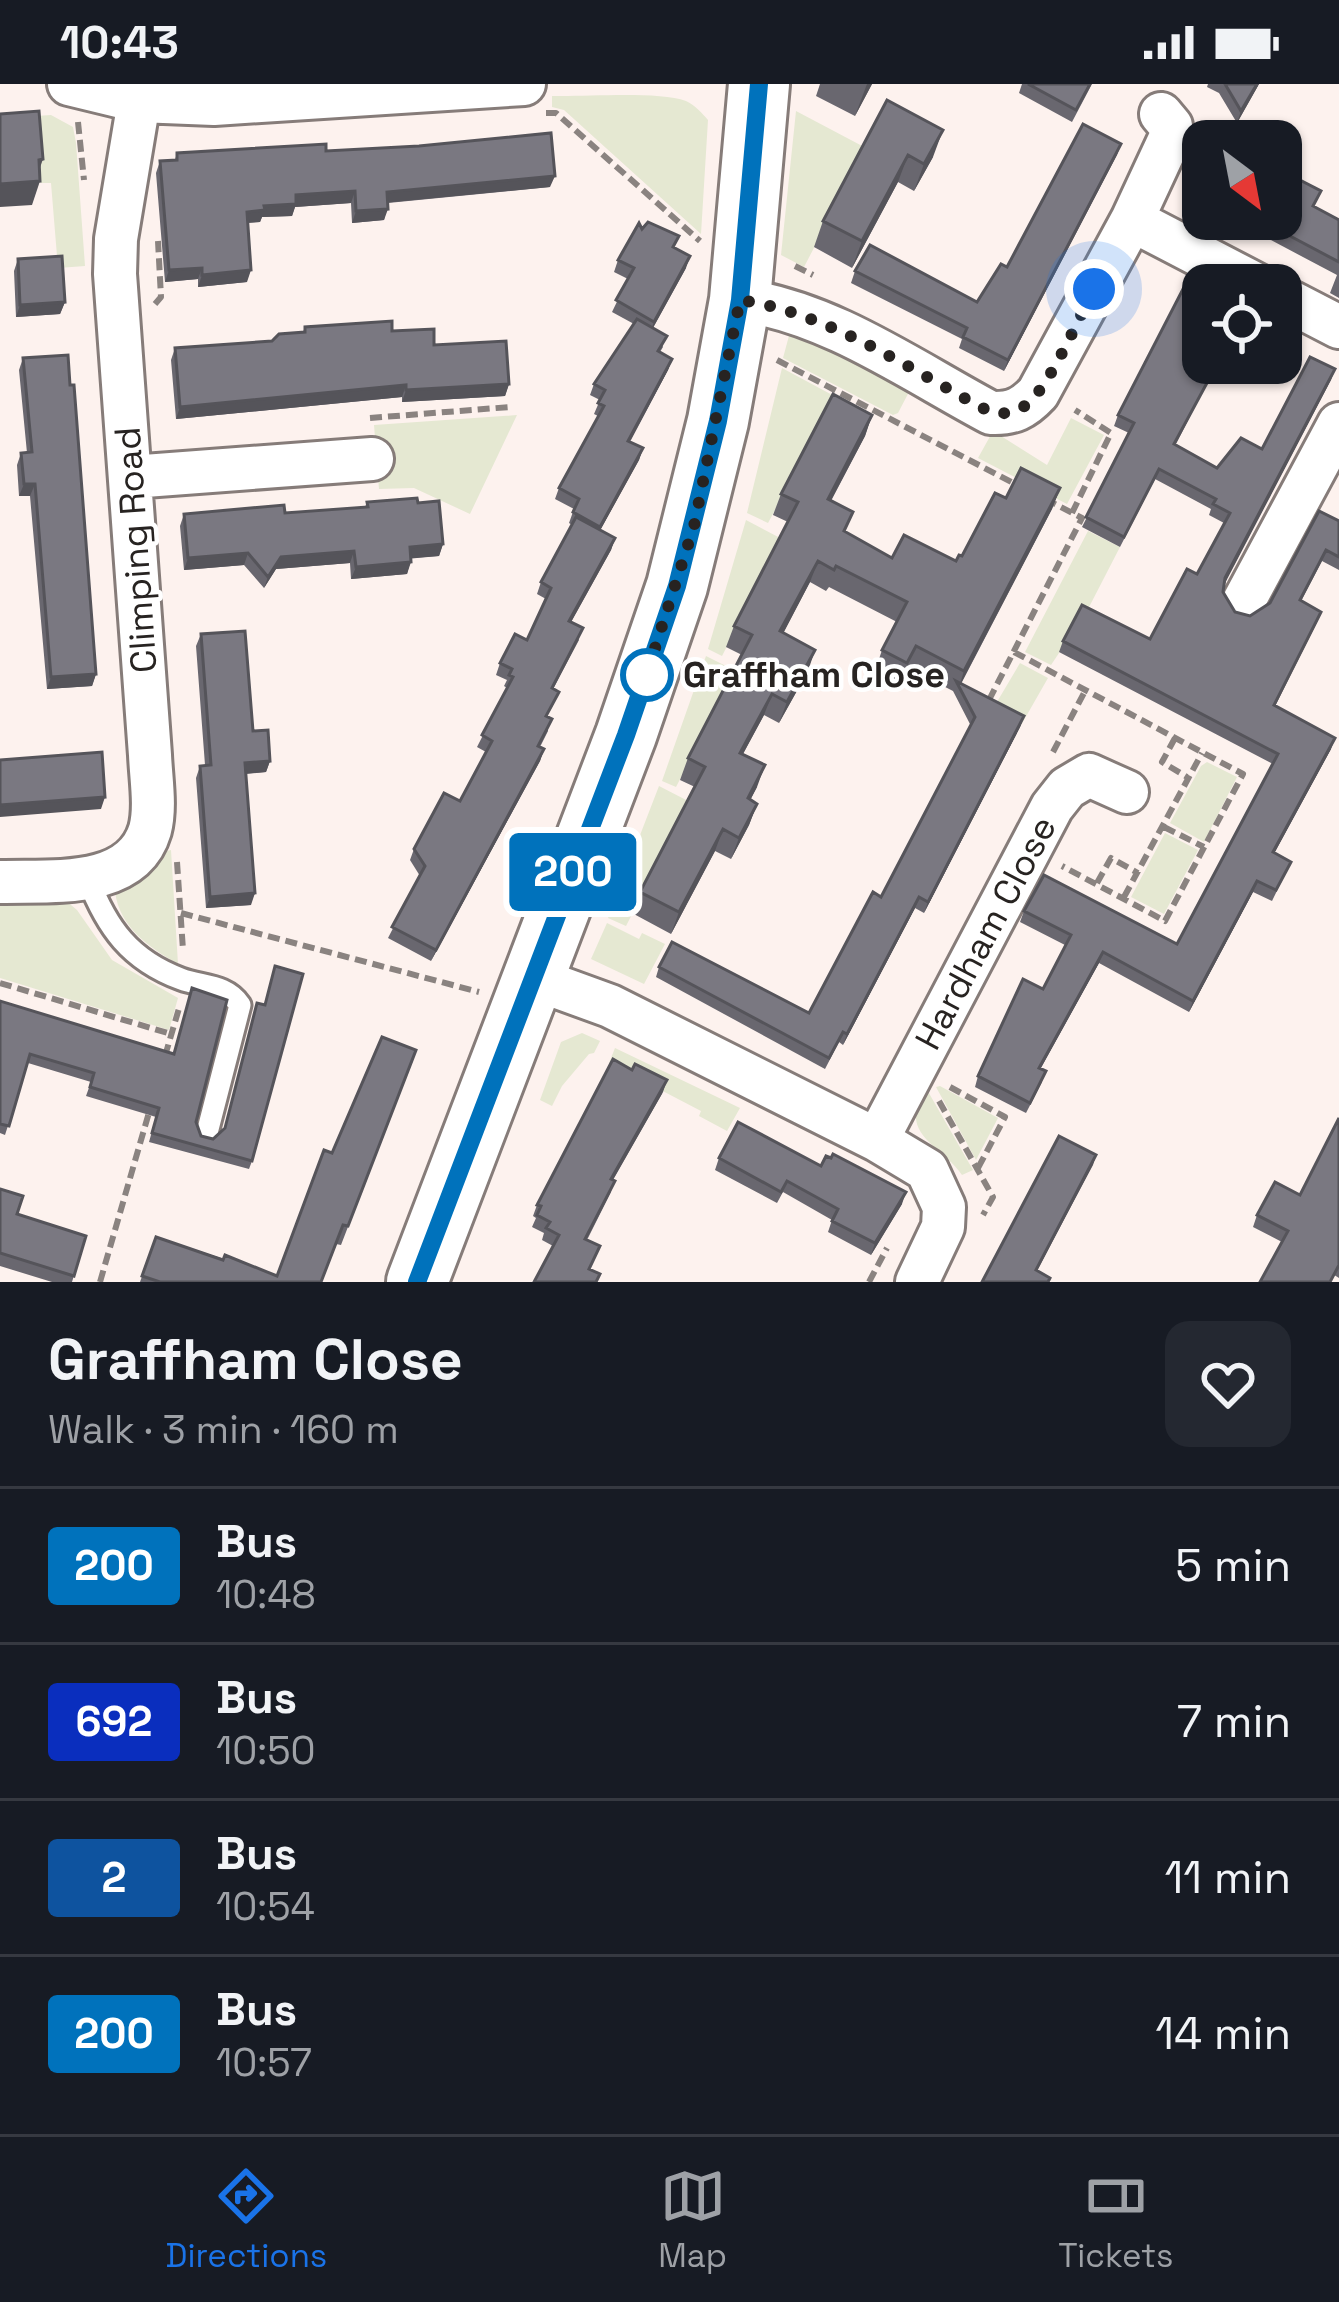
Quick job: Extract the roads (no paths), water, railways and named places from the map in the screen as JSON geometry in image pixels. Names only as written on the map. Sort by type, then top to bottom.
[{"type":"street","points":[[69,84],[139,101],[214,104],[444,86],[529,99]]},
{"type":"street","points":[[417,1282],[510,986],[626,735],[677,586],[718,421],[740,300],[759,84]]},
{"type":"street","name":"Climping Road","points":[[88,879],[111,872],[140,848],[149,834],[152,814],[115,274],[116,239],[139,101]]},
{"type":"street","points":[[740,300],[784,307],[815,320],[992,413],[1024,407],[1038,393],[1132,220],[1172,134],[1161,114]]},
{"type":"street","points":[[1132,220],[1217,264]]},
{"type":"street","points":[[1302,308],[1339,327]]},
{"type":"street","points":[[1244,601],[1339,424]]},
{"type":"street","points":[[131,477],[372,459]]},
{"type":"street","name":"Hardham Close","points":[[877,1139],[1052,807],[1067,788],[1089,775],[1126,792]]},
{"type":"street","points":[[0,882],[88,879]]},
{"type":"street","points":[[510,986],[610,1006],[877,1139],[927,1170],[944,1207],[944,1227],[917,1282]]},
{"type":"lane","points":[[88,879],[121,943],[137,957],[183,980],[224,990],[240,1004],[207,1133]]},
{"type":"place","name":"Graffham Close","points":[[647,675]]}]
